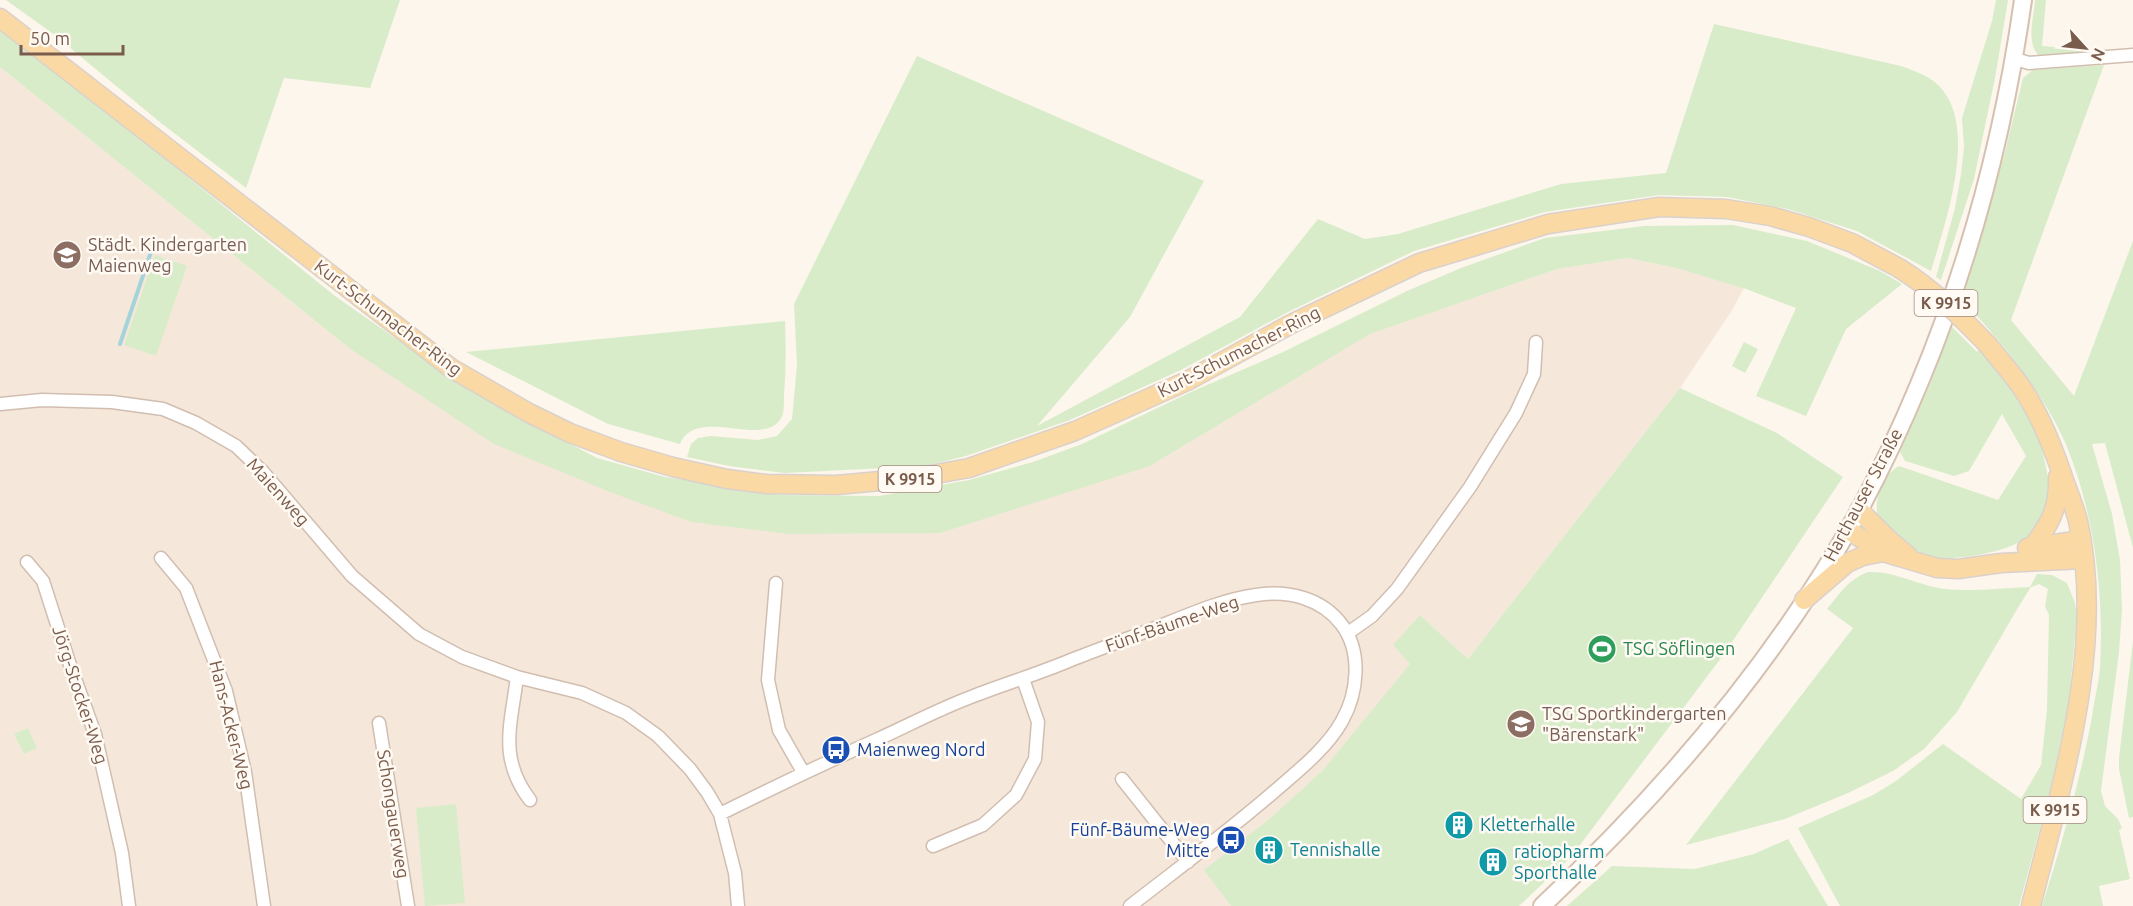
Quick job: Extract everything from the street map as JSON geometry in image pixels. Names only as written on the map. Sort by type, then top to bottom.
[{"type":"main road","name":"Kurt-Schumacher-Ring","points":[[0,18],[451,368],[529,413],[570,433],[673,467],[766,484],[798,486],[878,483],[969,468],[1075,431],[1187,381],[1291,324],[1419,263],[1548,224],[1659,207],[1726,209],[1770,216],[1809,226],[1852,243],[1924,284],[1956,312],[1988,345],[2022,388],[2043,427],[2058,461],[2078,519],[2084,559],[2087,614],[2077,714],[2031,906]]},
{"type":"main road","name":"K 9915","points":[[2033,546],[2047,528],[2058,497],[2058,461]]},
{"type":"main road","name":"K 9915","points":[[1859,510],[1888,540],[1914,561]]},
{"type":"main road","name":"K 9915","points":[[1848,530],[1883,552],[1937,568],[1958,569],[2001,563],[2084,559]]},
{"type":"main road","name":"K 9915","points":[[2001,563],[2033,546],[2081,540]]},
{"type":"main road","points":[[1804,600],[1847,563],[1863,556],[1883,552]]},
{"type":"street","name":"Harthauser Straße","points":[[1542,906],[1600,851],[1708,730],[1804,600],[1859,510],[1886,458],[1945,317],[1999,139],[2015,59],[2023,0]]},
{"type":"street","points":[[2015,59],[2028,63],[2133,55]]},
{"type":"street","points":[[1348,633],[1372,616],[1396,589],[1470,487],[1516,413],[1534,374],[1536,342]]},
{"type":"street","name":"Maienweg","points":[[0,404],[42,400],[112,402],[163,409],[196,423],[236,446],[263,472],[352,576],[419,634],[462,657],[517,677],[582,693],[626,713],[658,736],[690,769],[720,814],[735,873],[738,906]]},
{"type":"street","name":"Hans-Acker-Weg","points":[[161,558],[186,588],[226,691],[245,772],[264,906]]},
{"type":"street","name":"Jörg-Stocker-Weg","points":[[27,562],[44,581],[69,662],[95,734],[122,853],[129,906]]},
{"type":"street","points":[[776,583],[768,680],[779,730],[803,772]]},
{"type":"street","name":"Fünf-Bäume-Weg","points":[[720,814],[803,772],[962,701],[1204,608],[1255,595],[1278,593],[1311,601],[1332,614],[1348,633],[1355,658],[1356,677],[1351,701],[1341,722],[1326,742],[1292,777],[1233,827],[1130,906]]},
{"type":"street","points":[[517,677],[508,746],[515,777],[530,800]]},
{"type":"street","points":[[933,846],[983,825],[1016,795],[1035,759],[1038,722],[1023,679]]},
{"type":"street","name":"Schongauerweg","points":[[379,723],[408,906]]},
{"type":"street","points":[[1122,779],[1188,862]]},
{"type":"shaded area","points":[[0,67],[349,348],[691,522],[1150,466],[1369,334],[1557,269],[1628,258],[1676,268],[1744,288],[1731,312],[1680,388],[1468,659],[1421,616],[1411,664],[1322,771],[1268,820],[1205,870],[1231,906],[0,906]]},
{"type":"green space","points":[[6,0],[400,0],[370,88],[284,78],[246,188],[161,123],[52,33]]},
{"type":"green space","points":[[1996,0],[2008,0],[1995,78],[1974,179],[1941,280],[1936,277],[1955,208],[1961,174],[1964,147],[1962,118],[1992,21]]},
{"type":"green space","points":[[2035,0],[2046,0],[2042,46],[2116,52],[2040,57],[2035,51],[2032,38]]},
{"type":"green space","points":[[1714,24],[1901,66],[1925,76],[1938,85],[1950,103],[1957,124],[1958,149],[1956,175],[1931,271],[1857,231],[1788,209],[1727,197],[1659,195],[1545,212],[1414,251],[1286,313],[1181,370],[1070,420],[966,456],[925,466],[785,473],[729,466],[687,457],[691,444],[698,438],[711,436],[758,440],[777,436],[792,419],[797,365],[794,304],[917,56],[1204,181],[1130,317],[1037,426],[1240,317],[1318,219],[1365,239],[1398,234],[1561,184],[1666,173]]},
{"type":"green space","points":[[0,30],[61,75],[335,296],[472,392],[597,458],[665,477],[780,495],[879,496],[969,480],[1033,462],[1082,444],[1191,392],[1281,353],[1407,291],[1461,268],[1545,238],[1644,226],[1733,225],[1807,241],[1880,271],[1902,284],[1846,329],[1806,416],[1756,396],[1796,308],[1746,289],[1676,268],[1628,258],[1557,269],[1370,334],[1150,466],[940,533],[789,534],[691,522],[610,492],[494,444],[349,348],[0,67]]},
{"type":"green space","points":[[2104,65],[2011,320],[2074,396],[2133,241],[2133,548],[2105,443],[2092,444],[2112,514],[2120,560],[2122,609],[2119,652],[2101,791],[2105,806],[2118,819],[2122,828],[2119,830],[2130,879],[2099,886],[2103,906],[2042,906],[2076,788],[2099,679],[2101,640],[2096,558],[2078,478],[2061,432],[2037,392],[2008,352],[1962,300],[2004,156],[2023,78],[2033,70]]},
{"type":"green space","points":[[155,255],[187,266],[156,356],[124,345]]},
{"type":"green space","points":[[785,321],[784,410],[775,425],[749,430],[701,428],[689,433],[680,444],[608,424],[466,352]]},
{"type":"green space","points":[[1951,326],[1977,352],[1980,348],[2014,390],[2028,413],[2039,437],[2051,497],[2035,531],[2027,538],[1985,554],[1940,558],[1914,549],[1901,540],[1878,517],[1878,496],[1889,475],[1899,466],[1998,500],[2026,456],[2002,414],[1969,471],[1954,476],[1905,461],[1900,452],[1931,382]]},
{"type":"green space","points":[[1744,342],[1758,349],[1745,373],[1732,366]]},
{"type":"green space","name":"TSG Söflingen","points":[[1680,388],[1777,433],[1843,477],[1724,654],[1571,857],[1519,906],[1231,906],[1204,870],[1268,820],[1322,771],[1410,664],[1393,645],[1420,615],[1468,659]]},
{"type":"green space","points":[[1868,572],[1888,574],[1956,590],[2030,587],[2037,574],[2052,575],[2067,583],[2077,615],[2069,701],[2053,779],[2019,906],[1840,906],[1798,828],[1873,795],[1896,781],[1943,744],[2021,799],[2041,765],[2047,710],[2049,615],[2045,606],[2048,589],[2039,584],[2031,587],[1957,712],[1924,749],[1893,771],[1848,793],[1785,819],[1686,845],[1853,628],[1827,609],[1850,583]]},
{"type":"green space","points":[[2133,641],[2133,817],[2129,818],[2119,769],[2119,758]]},
{"type":"green space","points":[[28,728],[37,748],[24,754],[14,734]]},
{"type":"green space","points":[[456,804],[465,903],[425,906],[416,808]]},
{"type":"green space","points":[[1788,839],[1828,906],[1567,906],[1612,866],[1695,869],[1754,854]]},
{"type":"waterway","points":[[120,344],[155,240]]},
{"type":"place","name":"Städt. Kindergarten Maienweg","points":[[67,255]]},
{"type":"place","name":"TSG Söflingen","points":[[1602,649]]},
{"type":"place","name":"TSG Sportkindergarten \"Bärenstark\"","points":[[1521,724]]},
{"type":"place","name":"Maienweg Nord","points":[[836,750]]},
{"type":"place","name":"Kletterhalle","points":[[1459,825]]},
{"type":"place","name":"Fünf-Bäume-Weg Mitte","points":[[1231,840]]},
{"type":"place","name":"Tennishalle","points":[[1269,850]]},
{"type":"place","name":"ratiopharm Sporthalle","points":[[1493,862]]}]
